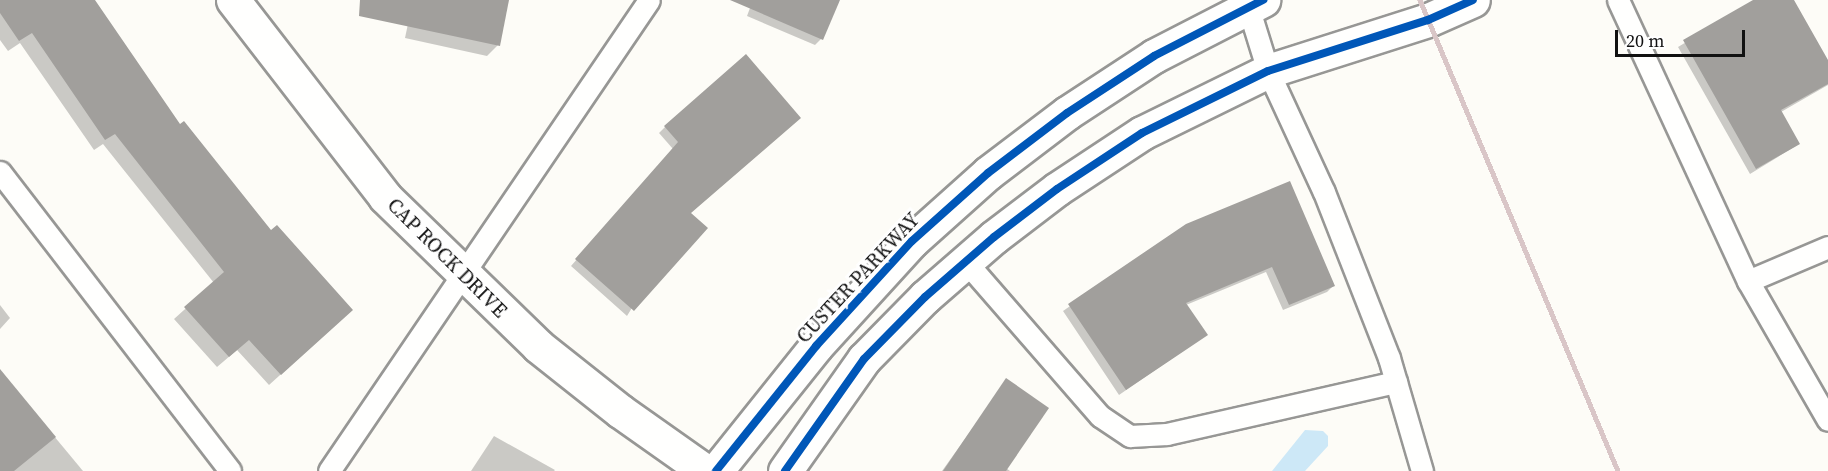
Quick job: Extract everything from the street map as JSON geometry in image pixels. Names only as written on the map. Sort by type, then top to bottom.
[{"type":"street","name":"CAP ROCK DRIVE","points":[[233,0],[385,197],[538,346],[620,411],[705,471]]},
{"type":"street","points":[[784,471],[864,359],[925,297],[1057,189],[1142,133],[1269,71],[1428,20],[1473,0]]},
{"type":"street","name":"CUSTER PARKWAY","points":[[716,471],[816,346],[856,302],[912,241],[988,173],[1067,114],[1154,56],[1252,2]]},
{"type":"lane","points":[[329,471],[649,0]]},
{"type":"lane","points":[[1618,0],[1748,281],[1828,420]]},
{"type":"lane","points":[[1252,2],[1269,71],[1324,192],[1396,382],[1422,471]]},
{"type":"lane","points":[[0,172],[230,471]]},
{"type":"lane","points":[[1748,281],[1828,247]]},
{"type":"lane","points":[[966,262],[1100,416],[1130,436],[1167,434],[1396,382]]},
{"type":"water","points":[[1305,430],[1323,431],[1328,436],[1328,446],[1305,471],[1272,471]]},
{"type":"building","points":[[0,0],[95,0],[180,124],[184,121],[271,230],[277,225],[353,310],[281,375],[249,340],[229,357],[184,307],[224,272],[115,134],[105,140],[32,33],[19,41],[0,13]]},
{"type":"building","points":[[360,0],[509,0],[500,46],[359,16]]},
{"type":"building","points":[[730,0],[840,0],[823,40]]},
{"type":"building","points":[[1753,0],[1794,0],[1828,60],[1828,84],[1781,110],[1800,144],[1756,169],[1683,40]]},
{"type":"building","points":[[746,54],[801,118],[691,213],[708,228],[634,311],[575,259],[678,142],[664,126]]},
{"type":"building","points":[[1290,181],[1335,286],[1289,305],[1272,267],[1186,303],[1208,335],[1126,390],[1068,304],[1186,224]]},
{"type":"building","points":[[0,369],[56,437],[14,471],[0,471]]},
{"type":"building","points":[[1006,378],[1049,408],[1006,471],[943,471]]},
{"type":"railway","points":[[1420,0],[1618,471]]},
{"type":"cycle path","points":[[716,471],[816,346],[912,241],[988,173],[1067,113],[1154,56],[1263,0]]},
{"type":"cycle path","points":[[785,471],[864,359],[925,297],[994,237],[1057,189],[1142,133],[1268,71],[1428,20],[1473,0]]}]
